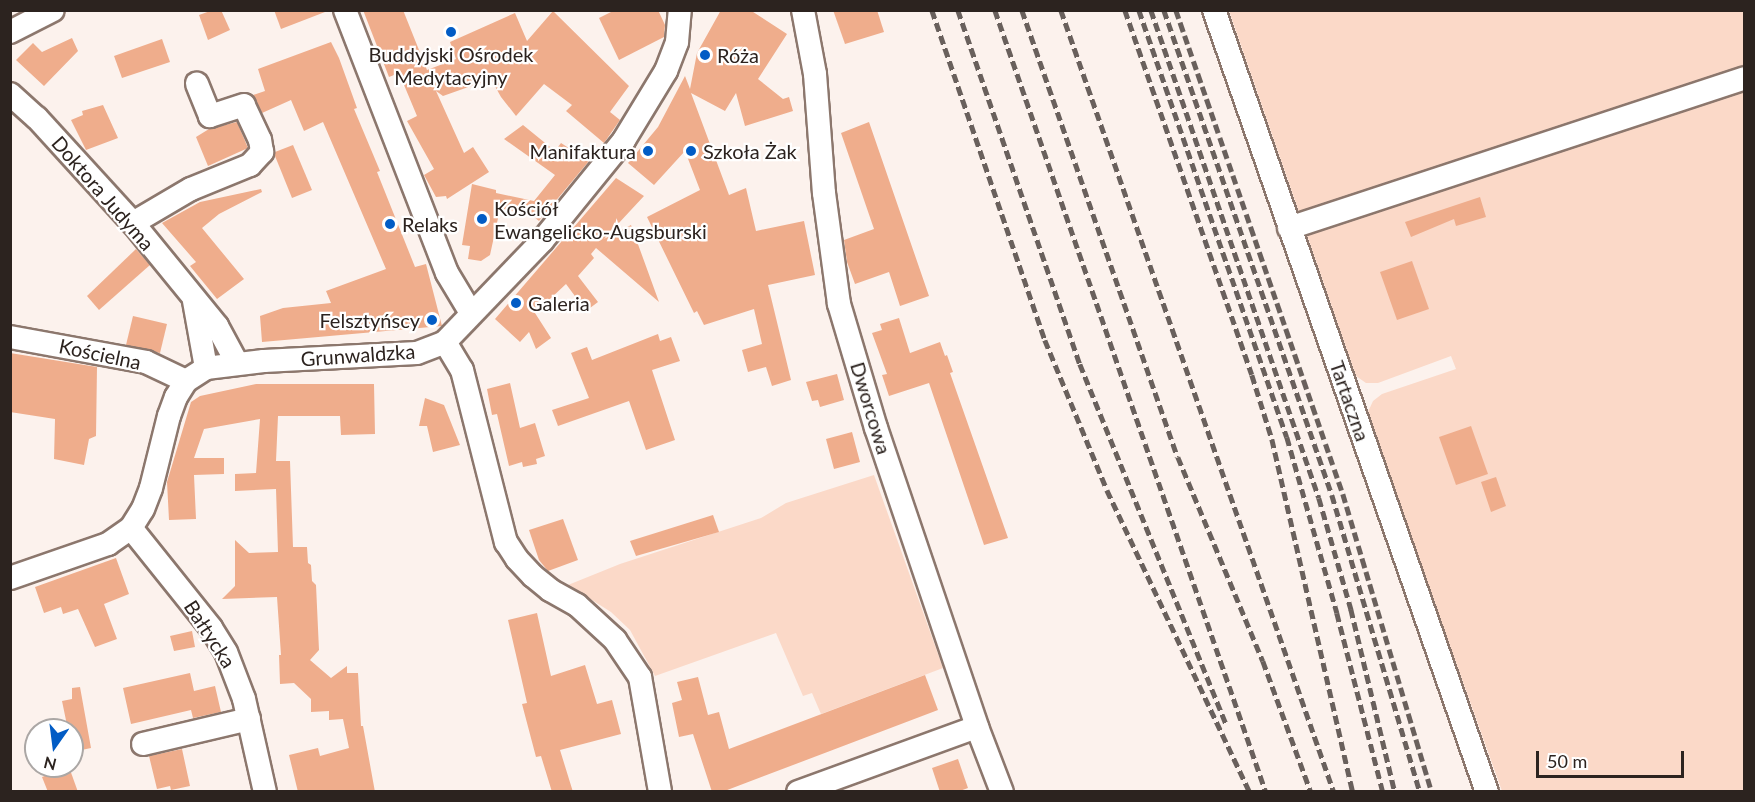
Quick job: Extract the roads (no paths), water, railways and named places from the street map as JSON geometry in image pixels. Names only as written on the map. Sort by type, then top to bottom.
[{"type":"street","points":[[10,32],[53,10]]},
{"type":"street","points":[[345,10],[447,273],[471,313]]},
{"type":"street","name":"Grunwaldzka","points":[[186,381],[206,368],[237,363],[417,353],[445,342],[542,242],[624,140],[666,71],[677,42],[680,10]]},
{"type":"street","name":"Dworcowa","points":[[803,10],[815,74],[824,193],[839,304],[876,428],[977,727],[1002,792]]},
{"type":"street","name":"Tartaczna","points":[[1214,10],[1487,792]]},
{"type":"street","points":[[1289,228],[1744,78]]},
{"type":"street","points":[[133,223],[191,189],[250,165],[262,152],[260,140],[244,105],[210,116],[197,83]]},
{"type":"street","name":"Doktora Judyma","points":[[10,94],[37,118],[133,223],[217,326],[237,363]]},
{"type":"street","name":"Doktora Judyma","points":[[193,296],[206,368]]},
{"type":"street","name":"Kościelna","points":[[10,337],[146,362],[186,381]]},
{"type":"street","points":[[445,342],[462,370],[506,542],[517,560],[533,576],[550,590],[577,605],[615,640],[640,677],[660,792]]},
{"type":"street","points":[[10,578],[108,544],[131,528],[147,499],[169,416],[186,381]]},
{"type":"street","name":"Bałtycka","points":[[131,528],[211,628],[226,652],[238,680],[249,719],[265,792]]},
{"type":"street","points":[[143,744],[249,719]]},
{"type":"street","points":[[798,792],[977,727]]},
{"type":"railway","points":[[932,10],[1045,340],[1107,490],[1250,792]]},
{"type":"railway","points":[[958,10],[1080,364],[1226,723]]},
{"type":"railway","points":[[995,10],[1266,792]]},
{"type":"railway","points":[[1022,10],[1178,457],[1263,661],[1311,792]]},
{"type":"railway","points":[[1061,10],[1334,792]]},
{"type":"railway","points":[[1125,10],[1252,375],[1272,439],[1353,792]]},
{"type":"railway","points":[[1139,10],[1287,437],[1337,613],[1383,792]]},
{"type":"railway","points":[[1151,10],[1319,498],[1351,609],[1395,792]]},
{"type":"railway","points":[[1164,10],[1332,495],[1420,792]]},
{"type":"railway","points":[[1176,10],[1343,494],[1432,792]]},
{"type":"place","name":"Buddyjski Ośrodek Medytacyjny","points":[[451,32]]},
{"type":"place","name":"Róża","points":[[705,55]]},
{"type":"place","name":"Manifaktura","points":[[648,151]]},
{"type":"place","name":"Szkoła Żak","points":[[691,151]]},
{"type":"place","name":"Kościół Ewangelicko-Augsburski","points":[[482,219]]},
{"type":"place","name":"Relaks","points":[[390,224]]},
{"type":"place","name":"Galeria","points":[[516,303]]},
{"type":"place","name":"Felsztyńscy","points":[[432,320]]}]
